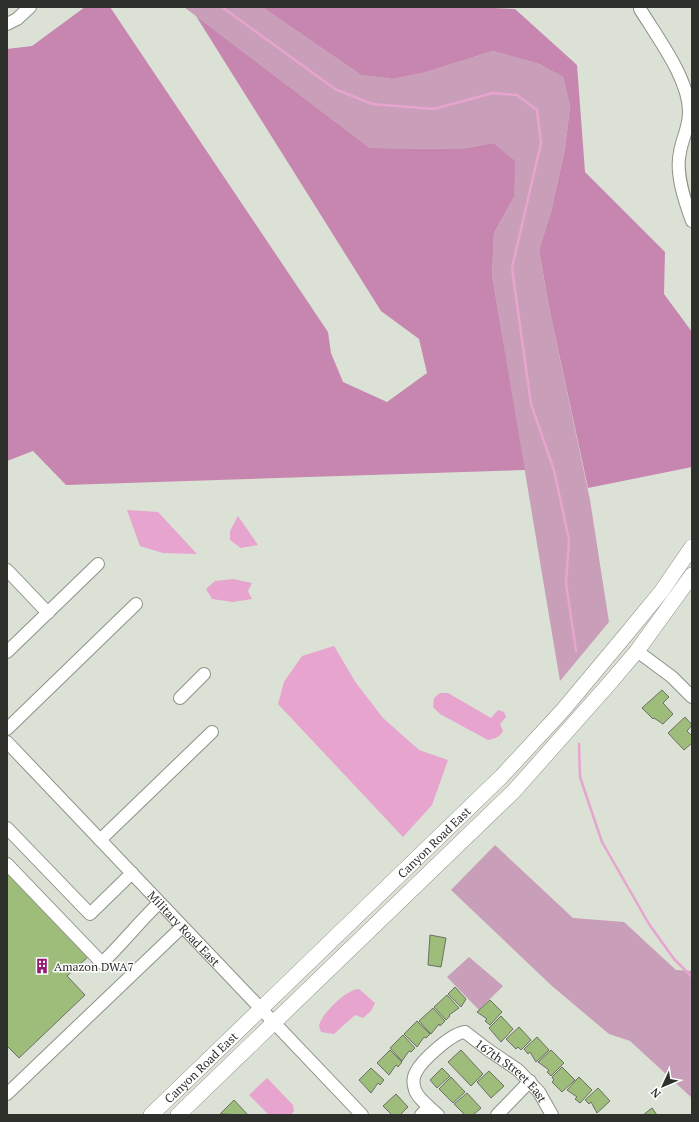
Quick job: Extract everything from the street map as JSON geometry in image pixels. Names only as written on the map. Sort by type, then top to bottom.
[{"type":"main road","name":"Canyon Road East","points":[[151,1115],[502,776],[563,710],[661,592],[692,547]]},
{"type":"main road","name":"Canyon Road East","points":[[178,1115],[514,792],[573,727],[637,650],[692,575]]},
{"type":"main road","points":[[637,650],[634,647],[634,638],[661,592]]},
{"type":"street","points":[[7,24],[17,19],[30,7]]},
{"type":"street","points":[[640,9],[675,68],[686,93],[689,113],[686,132],[679,153],[681,192],[692,221]]},
{"type":"street","points":[[7,652],[98,564]]},
{"type":"street","points":[[7,570],[48,613]]},
{"type":"street","points":[[7,729],[136,604]]},
{"type":"street","points":[[637,650],[692,696]]},
{"type":"street","points":[[180,698],[204,674]]},
{"type":"street","points":[[100,840],[212,732]]},
{"type":"street","name":"Military Road East","points":[[7,742],[362,1115]]},
{"type":"street","points":[[7,828],[90,914],[132,873]]},
{"type":"street","points":[[7,864],[102,963],[125,941],[137,924],[159,903]]},
{"type":"street","points":[[7,1094],[182,927]]},
{"type":"street","name":"167th Street East","points":[[429,1112],[417,1093],[414,1081],[418,1069],[447,1040],[456,1034],[465,1032],[487,1049],[510,1063],[530,1082],[539,1092],[552,1115]]},
{"type":"street","points":[[496,1115],[530,1082]]},
{"type":"shaded area","points":[[85,7],[110,7],[328,332],[331,353],[343,382],[387,402],[427,373],[419,339],[381,311],[196,16],[370,148],[461,149],[493,143],[515,161],[514,197],[494,233],[492,275],[525,470],[66,485],[33,451],[7,461],[7,49],[32,46]]},
{"type":"shaded area","points":[[184,7],[262,7],[361,75],[392,79],[423,73],[493,51],[539,64],[563,77],[570,106],[565,149],[551,212],[539,250],[550,312],[590,500],[609,622],[560,681],[492,275],[494,233],[514,197],[493,143],[461,149],[370,148]]},
{"type":"shaded area","points":[[262,7],[470,7],[515,9],[577,65],[585,172],[665,252],[664,294],[692,332],[692,467],[588,488],[550,312],[539,250],[551,212],[565,149],[570,106],[563,77],[539,64],[493,51],[423,73],[392,79],[361,75]]},
{"type":"shaded area","points":[[127,510],[158,512],[197,554],[163,553],[140,546]]},
{"type":"shaded area","points":[[238,516],[258,545],[241,548],[230,540],[230,531]]},
{"type":"shaded area","points":[[233,579],[252,583],[248,591],[252,599],[233,602],[212,599],[206,589],[215,581]]},
{"type":"shaded area","points":[[334,646],[356,683],[383,718],[419,750],[448,760],[432,805],[403,837],[278,704],[284,682],[302,656]]},
{"type":"shaded area","points":[[440,693],[448,693],[491,718],[498,710],[504,712],[506,717],[500,724],[503,731],[502,733],[497,737],[488,740],[440,714],[433,707],[434,698]]},
{"type":"shaded area","points":[[495,845],[573,918],[624,922],[676,970],[692,971],[692,1098],[630,1041],[609,1034],[552,986],[451,890]]},
{"type":"shaded area","points":[[469,957],[503,986],[479,1010],[447,977]]},
{"type":"shaded area","points":[[359,989],[375,1003],[371,1011],[363,1018],[355,1015],[334,1034],[321,1032],[319,1026],[324,1015],[329,1009],[348,993]]},
{"type":"shaded area","points":[[267,1078],[293,1105],[294,1111],[291,1115],[269,1115],[249,1095]]},
{"type":"building","points":[[662,690],[669,697],[663,703],[673,714],[663,724],[654,718],[653,719],[642,708]]},
{"type":"building","points":[[685,717],[692,725],[687,731],[692,736],[692,743],[684,750],[668,733]]},
{"type":"building","name":"Amazon DWA7","points":[[7,870],[89,956],[67,976],[85,995],[19,1058],[7,1046]]},
{"type":"building","points":[[430,935],[446,938],[441,967],[428,965]]},
{"type":"building","points":[[455,987],[466,999],[461,1007],[448,994]]},
{"type":"building","points":[[447,995],[459,1008],[449,1015],[450,1016],[446,1020],[434,1007]]},
{"type":"building","points":[[490,1000],[502,1012],[490,1025],[485,1021],[487,1019],[477,1012]]},
{"type":"building","points":[[433,1008],[445,1021],[440,1026],[439,1024],[431,1034],[419,1021]]},
{"type":"building","points":[[501,1016],[513,1029],[501,1042],[489,1028]]},
{"type":"building","points":[[417,1021],[430,1034],[426,1038],[424,1037],[417,1047],[404,1034]]},
{"type":"building","points":[[519,1027],[531,1040],[521,1050],[518,1047],[516,1049],[506,1039]]},
{"type":"building","points":[[403,1035],[415,1048],[411,1052],[409,1051],[402,1061],[390,1048]]},
{"type":"building","points":[[537,1037],[549,1050],[536,1062],[530,1052],[528,1054],[524,1049]]},
{"type":"building","points":[[390,1050],[402,1062],[398,1067],[396,1065],[389,1075],[377,1063]]},
{"type":"building","points":[[461,1050],[483,1074],[471,1086],[448,1062]]},
{"type":"building","points":[[551,1050],[564,1063],[551,1076],[547,1072],[549,1070],[538,1062]]},
{"type":"building","points":[[562,1067],[575,1080],[562,1092],[552,1082],[554,1080],[552,1077]]},
{"type":"building","points":[[371,1068],[384,1080],[380,1085],[378,1083],[371,1093],[359,1080]]},
{"type":"building","points":[[442,1068],[450,1076],[437,1088],[430,1080]]},
{"type":"building","points":[[489,1071],[504,1086],[491,1098],[477,1082]]},
{"type":"building","points":[[451,1077],[465,1092],[453,1103],[439,1089]]},
{"type":"building","points":[[579,1077],[592,1090],[580,1103],[575,1099],[577,1097],[567,1090]]},
{"type":"building","points":[[598,1088],[610,1101],[597,1113],[591,1102],[589,1104],[585,1100]]},
{"type":"building","points":[[467,1093],[481,1108],[473,1115],[465,1115],[454,1104]]},
{"type":"building","points":[[396,1094],[408,1107],[400,1115],[392,1115],[383,1106]]},
{"type":"building","points":[[234,1100],[248,1115],[220,1114]]},
{"type":"building","points":[[652,1108],[657,1115],[643,1115]]},
{"type":"waterway","points":[[222,7],[335,89],[372,104],[434,109],[493,93],[517,95],[537,110],[541,143],[512,268],[531,404],[554,470],[569,540],[566,583],[576,651]]},
{"type":"waterway","points":[[579,744],[580,777],[602,842],[649,924],[674,959],[692,977]]},
{"type":"place","name":"Amazon DWA7","points":[[42,966]]}]
